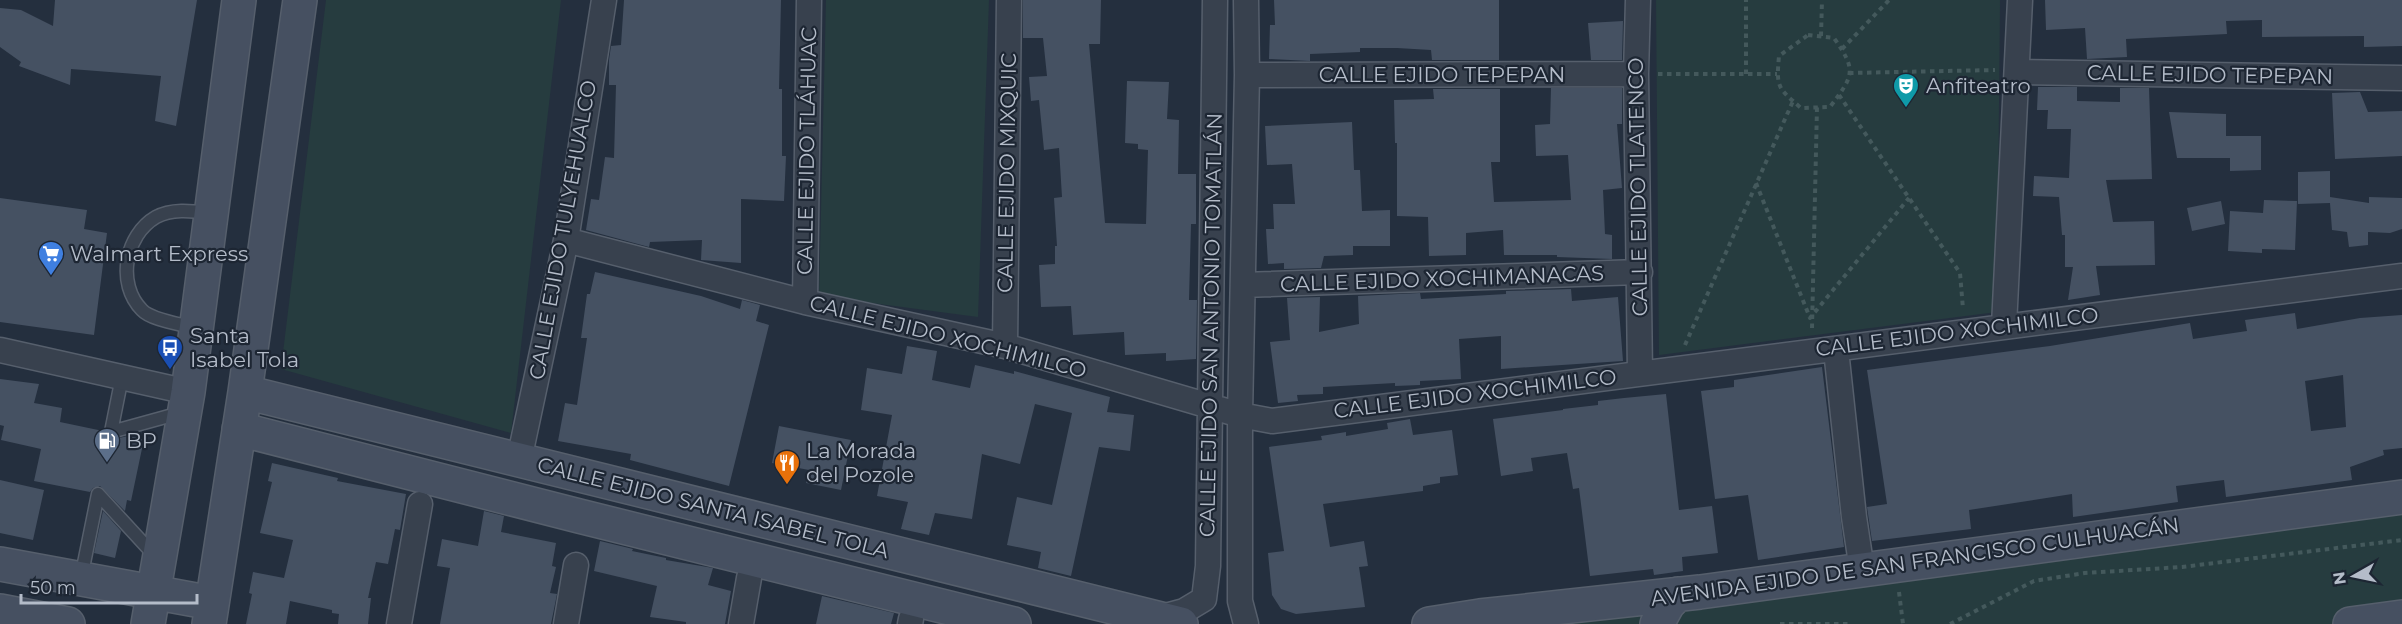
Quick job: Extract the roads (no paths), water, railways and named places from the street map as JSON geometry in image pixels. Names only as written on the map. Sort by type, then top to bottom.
[{"type":"street","points":[[148,624],[186,402],[239,0]]},
{"type":"street","points":[[0,605],[4,565],[153,592],[210,613],[245,392],[300,0]]},
{"type":"street","name":"CALLE EJIDO TULYEHUALCO","points":[[519,460],[566,240],[604,0]]},
{"type":"street","name":"CALLE EJIDO TLÁHUAC","points":[[805,302],[808,0]]},
{"type":"street","name":"CALLE EJIDO MIXQUIC","points":[[1005,346],[1009,0]]},
{"type":"street","name":"CALLE EJIDO SAN ANTONIO TOMATLÁN","points":[[1169,621],[1204,599],[1208,566],[1215,0]]},
{"type":"street","name":"CALLE EJIDO SAN ANTONIO TOMATLÁN","points":[[1246,0],[1244,285],[1240,415],[1240,601],[1246,624]]},
{"type":"street","name":"CALLE EJIDO TLATENCO","points":[[1638,0],[1636,74],[1640,373]]},
{"type":"street","points":[[2004,326],[2020,0]]},
{"type":"street","name":"CALLE EJIDO TEPEPAN","points":[[2017,72],[2402,78]]},
{"type":"street","name":"CALLE EJIDO TEPEPAN","points":[[1247,75],[1636,74]]},
{"type":"street","name":"CALLE EJIDO XOCHIMILCO","points":[[566,240],[805,302],[1005,346],[1211,407],[1272,420],[2402,276]]},
{"type":"street","name":"CALLE EJIDO XOCHIMANACAS","points":[[1244,285],[1640,272]]},
{"type":"street","points":[[0,350],[122,377],[186,402]]},
{"type":"street","points":[[1825,350],[1862,570]]},
{"type":"street","name":"CALLE EJIDO SANTA ISABEL TOLA","points":[[245,392],[1169,621]]},
{"type":"street","name":"CALLE EJIDO SANTA ISABEL TOLA","points":[[239,429],[557,511],[1014,624]]},
{"type":"street","name":"AVENIDA EJIDO DE SAN FRANCISCO CULHUACÁN","points":[[1429,624],[1495,620],[2402,497]]},
{"type":"street","points":[[399,624],[420,504]]},
{"type":"street","points":[[566,624],[576,565]]},
{"type":"street","points":[[741,624],[749,578]]},
{"type":"street","points":[[1657,624],[1668,604],[1678,594]]},
{"type":"street","points":[[0,611],[68,624]]},
{"type":"street","points":[[2350,624],[2402,617]]},
{"type":"lane","points":[[196,328],[152,317],[142,310],[130,290],[126,264],[133,239],[142,227],[157,216],[175,211],[212,213]]},
{"type":"lane","points":[[122,377],[111,432],[186,402]]},
{"type":"lane","points":[[80,579],[98,494],[159,560]]},
{"type":"place","name":"Anfiteatro","points":[[1906,109]]},
{"type":"place","name":"Walmart Express","points":[[51,277]]},
{"type":"place","name":"Santa Isabel Tola","points":[[170,371]]},
{"type":"place","name":"BP","points":[[107,464]]},
{"type":"place","name":"La Morada del Pozole","points":[[787,486]]}]
